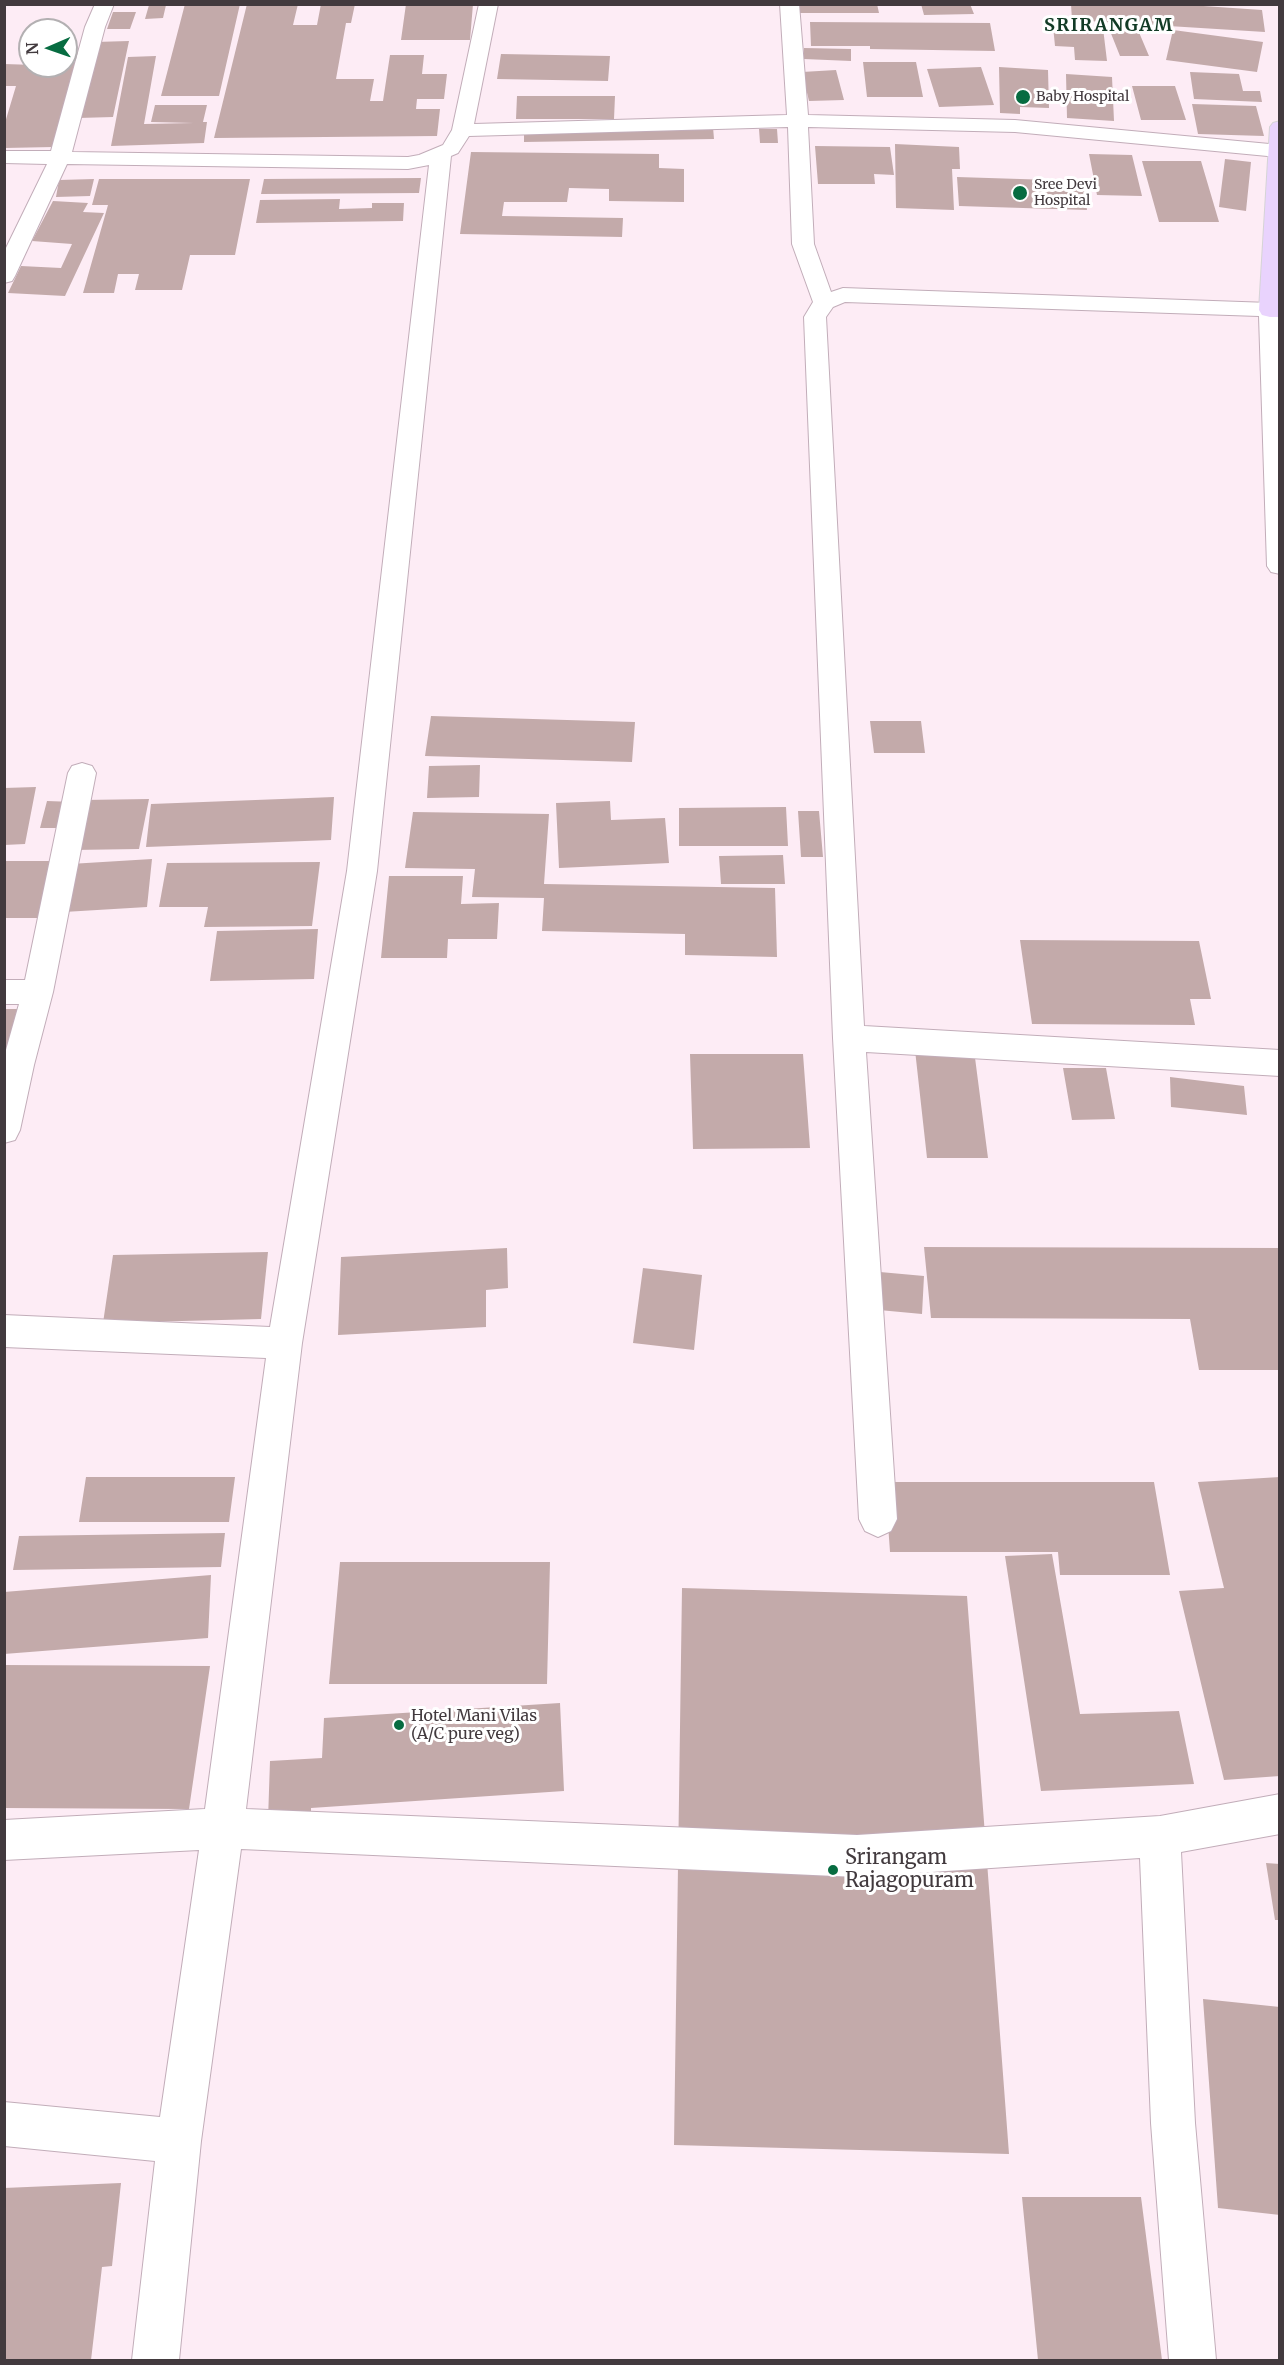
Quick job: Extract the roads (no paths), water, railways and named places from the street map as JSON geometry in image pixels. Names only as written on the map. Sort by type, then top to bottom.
[{"type":"main road","points":[[1275,310],[1280,127]]},
{"type":"street","points":[[4,276],[60,158],[95,27],[105,4]]},
{"type":"street","points":[[4,158],[408,163],[441,154],[451,149],[462,130],[489,4]]},
{"type":"street","points":[[789,4],[798,121],[803,244],[824,302]]},
{"type":"street","points":[[462,130],[798,121],[1015,126],[1278,151]]},
{"type":"street","points":[[156,2361],[179,2141],[223,1828],[285,1344],[362,871],[441,154]]},
{"type":"street","points":[[878,1520],[849,1038],[815,317],[824,302],[843,295],[1275,310],[1280,566]]},
{"type":"street","points":[[4,1130],[18,1065],[38,992],[82,773]]},
{"type":"street","points":[[4,992],[38,992]]},
{"type":"street","points":[[849,1038],[1280,1063]]},
{"type":"street","points":[[4,1331],[285,1344]]},
{"type":"street","points":[[4,1840],[223,1828],[857,1856],[1160,1836],[1280,1814]]},
{"type":"street","points":[[1160,1836],[1173,2123],[1193,2361]]},
{"type":"street","points":[[4,2124],[179,2141]]},
{"type":"place","name":"Baby Hospital","points":[[1023,97]]},
{"type":"place","name":"Sree Devi Hospital","points":[[1020,193]]},
{"type":"place","name":"Hotel Mani Vilas (A/C pure veg)","points":[[399,1725]]},
{"type":"place","name":"Srirangam Rajagopuram","points":[[833,1870]]},
{"type":"district","name":"SRIRANGAM","points":[[1109,26]]}]
